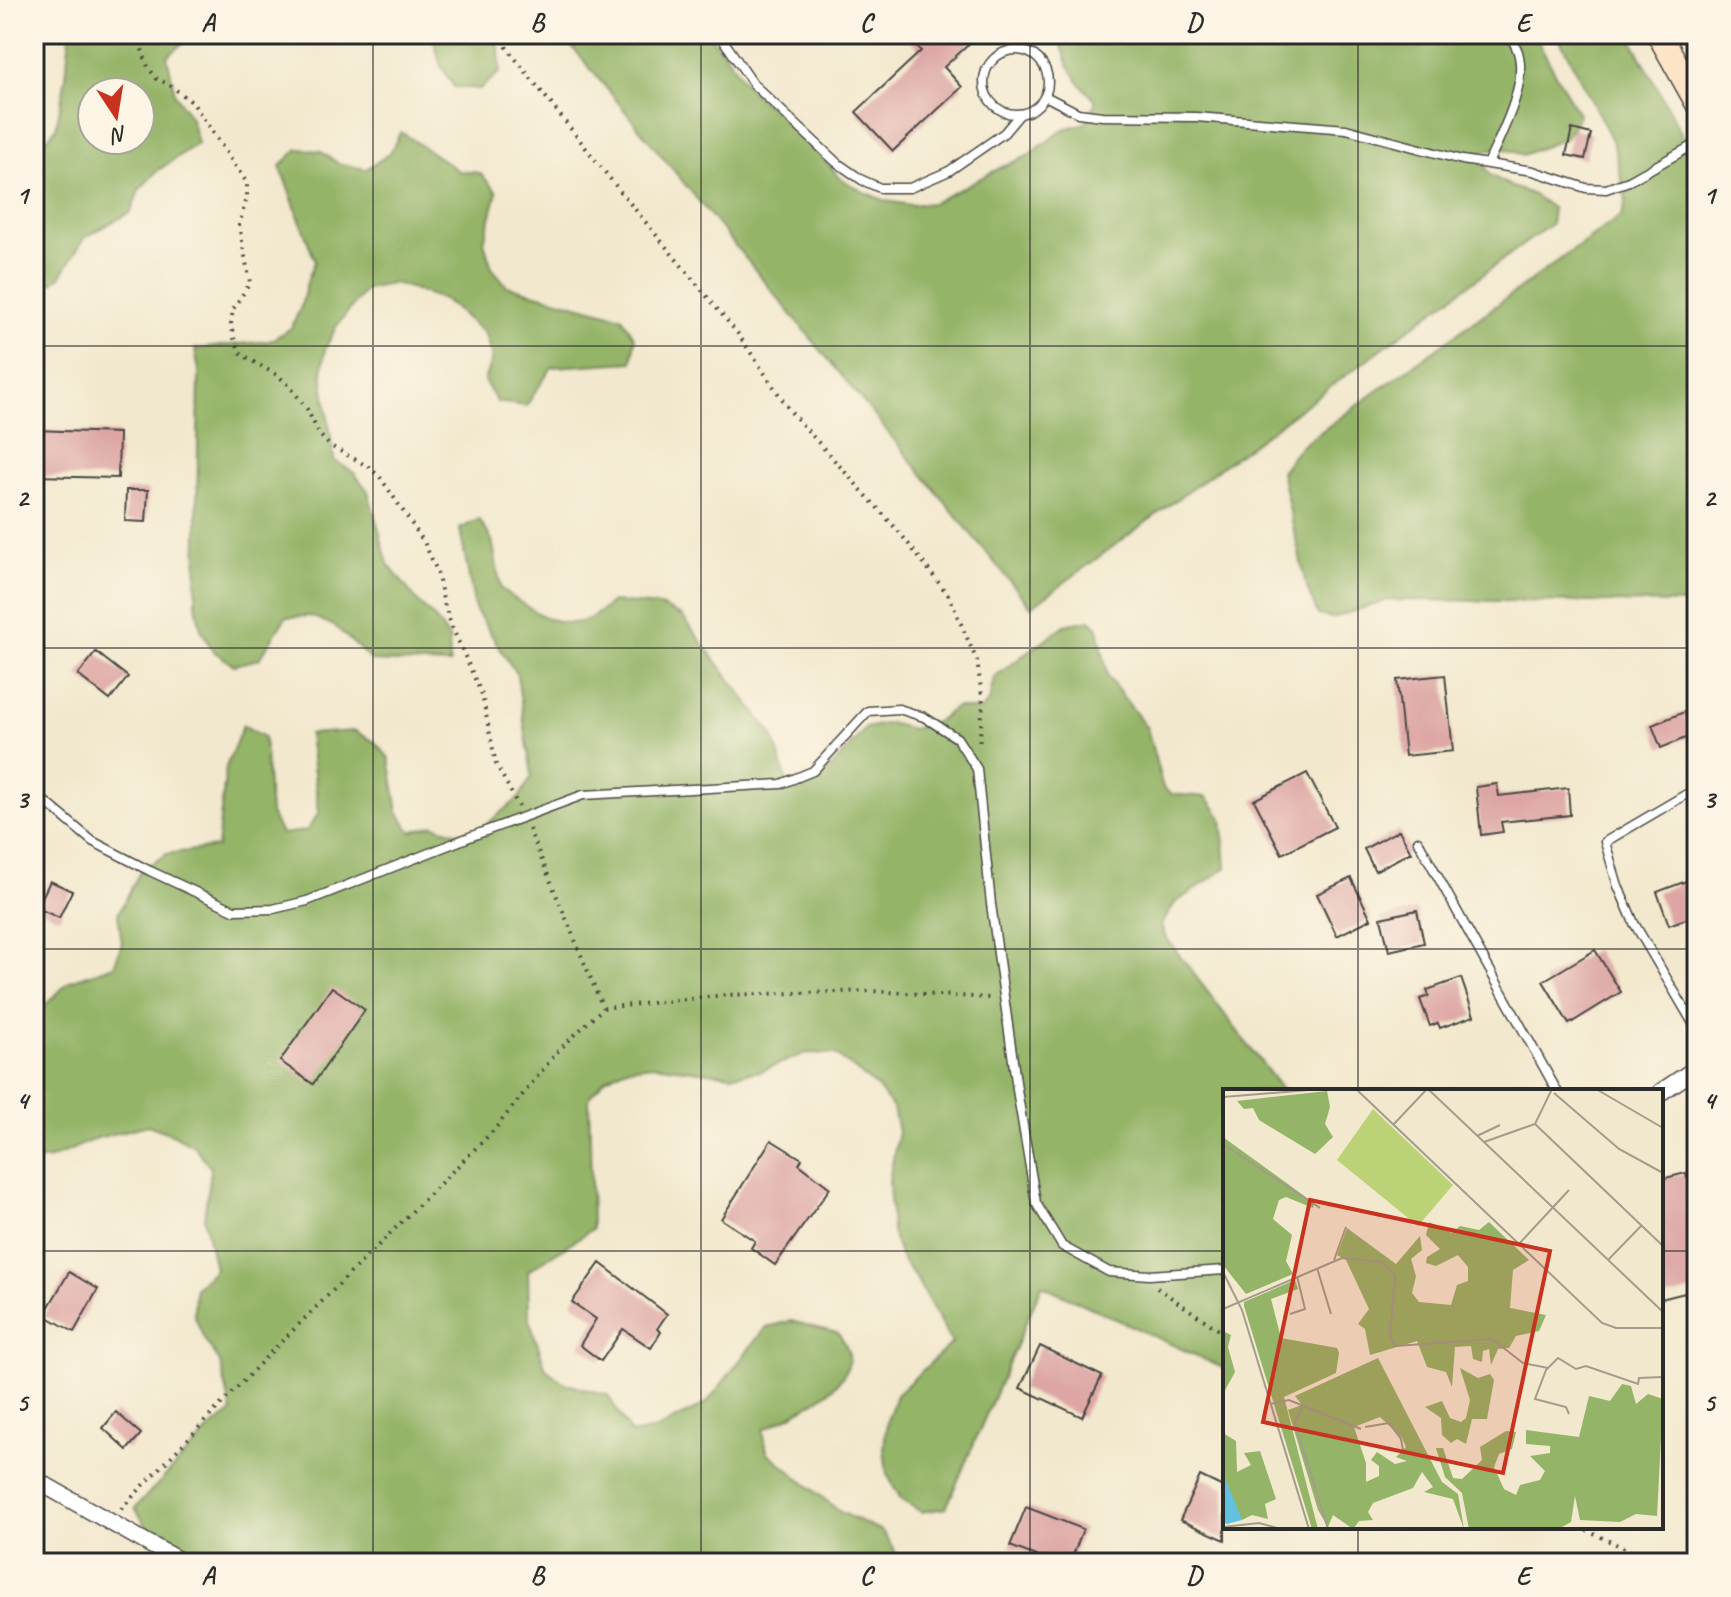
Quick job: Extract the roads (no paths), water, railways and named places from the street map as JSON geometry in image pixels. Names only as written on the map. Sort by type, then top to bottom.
[{"type":"main road","points":[[1659,34],[1697,102]]},
{"type":"street","points":[[1663,1091],[1697,1068]]},
{"type":"street","points":[[34,1479],[183,1563]]},
{"type":"lane","points":[[719,34],[763,94],[836,162],[880,188],[910,188],[949,171],[1004,133],[1020,114]]},
{"type":"lane","points":[[1488,164],[1517,89],[1520,72],[1518,54],[1510,34]]},
{"type":"lane","points":[[1011,50],[1025,51],[1037,58],[1046,69],[1048,83],[1039,105],[1020,114],[1006,112],[994,105],[986,93],[984,79],[988,66],[998,56],[1011,50]]},
{"type":"lane","points":[[1045,96],[1078,113],[1102,116],[1196,117],[1346,129],[1462,160],[1533,171],[1580,187],[1606,189],[1629,181],[1697,143]]},
{"type":"lane","points":[[34,795],[92,841],[234,910],[273,909],[307,901],[583,795],[781,784],[813,771],[868,711],[899,709],[924,717],[957,738],[977,769],[991,904],[1036,1203],[1062,1246],[1109,1272],[1136,1274],[1223,1270]]},
{"type":"lane","points":[[1697,788],[1605,842],[1618,886],[1634,923],[1697,1030]]},
{"type":"lane","points":[[1418,841],[1556,1089]]}]
